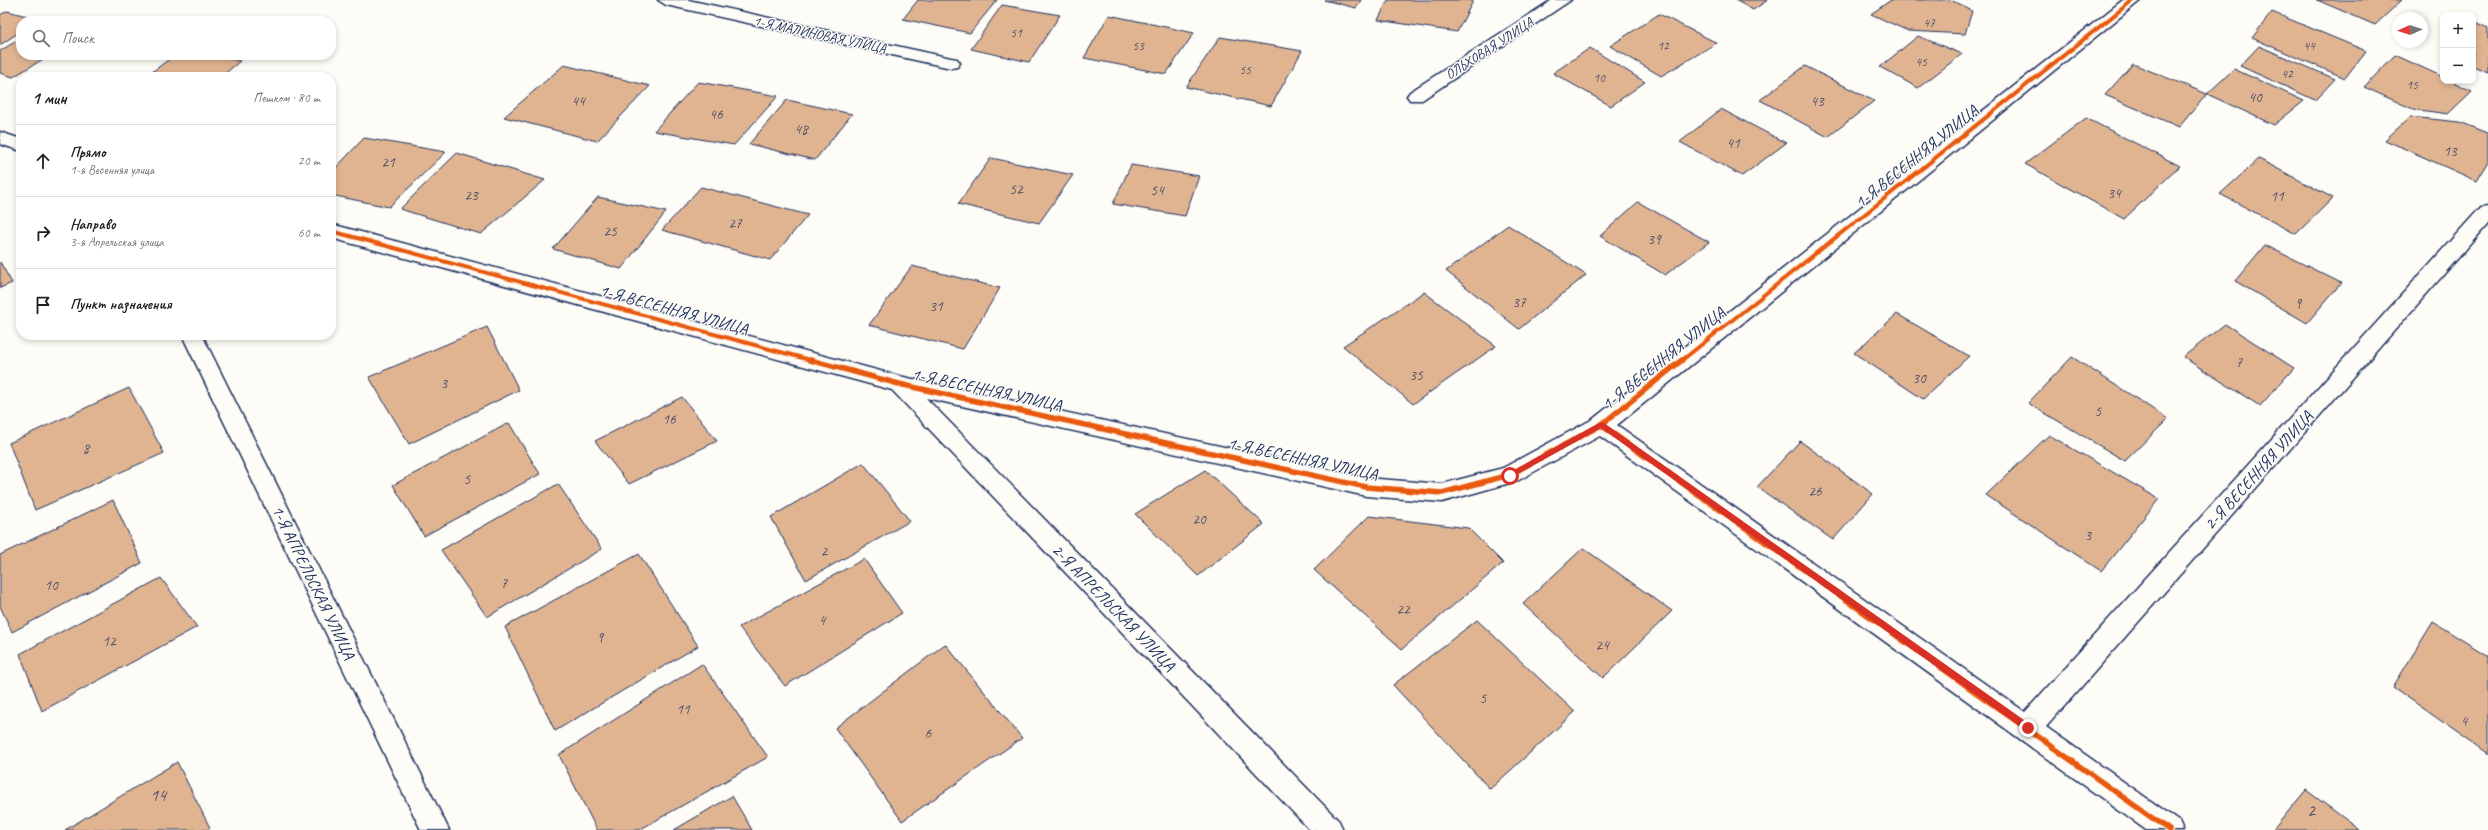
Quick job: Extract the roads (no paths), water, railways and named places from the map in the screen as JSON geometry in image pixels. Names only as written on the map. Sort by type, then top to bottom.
[{"type":"street","name":"1-Я МАЛИНОВАЯ УЛИЦА","points":[[666,0],[951,63]]},
{"type":"street","name":"ОЛЬХОВАЯ УЛИЦА","points":[[1416,96],[1563,0]]},
{"type":"street","name":"1-Я ВЕСЕННЯЯ УЛИЦА","points":[[336,232],[899,384],[1366,487],[1442,493],[1510,476],[1601,425],[2133,0]]},
{"type":"street","points":[[0,138],[16,143]]},
{"type":"street","name":"2-Я ВЕСЕННЯЯ УЛИЦА","points":[[2028,728],[2488,212]]},
{"type":"street","name":"1-Я АПРЕЛЬСКАЯ УЛИЦА","points":[[194,340],[435,830]]},
{"type":"street","name":"2-Я АПРЕЛЬСКАЯ УЛИЦА","points":[[899,384],[1329,830]]},
{"type":"street","points":[[1601,425],[2169,830]]}]
